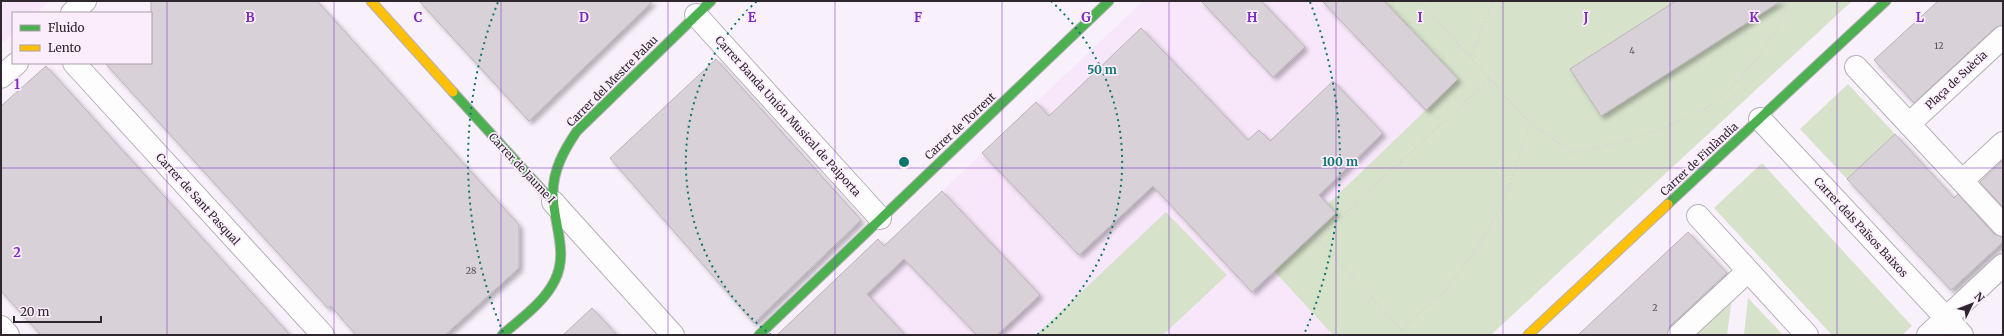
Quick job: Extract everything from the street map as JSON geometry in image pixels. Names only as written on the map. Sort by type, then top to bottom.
[{"type":"street","points":[[73,12],[85,1]]},
{"type":"street","name":"Carrer de Jaume I","points":[[371,1],[673,335]]},
{"type":"street","name":"Carrer de Torrent","points":[[759,335],[1109,1]]},
{"type":"street","name":"Carrer de Finlàndia","points":[[1528,335],[1886,1]]},
{"type":"street","name":"Carrer del Mestre Palau","points":[[502,335],[547,293],[555,282],[560,269],[562,248],[553,202],[556,171],[564,148],[573,137],[704,8]]},
{"type":"street","name":"Carrer Banda Unión Musical de Paiporta","points":[[704,8],[880,218]]},
{"type":"street","name":"Plaça de Suècia","points":[[1909,124],[2003,37]]},
{"type":"street","points":[[1,77],[16,64]]},
{"type":"street","name":"Carrer de Sant Pasqual","points":[[75,64],[323,335]]},
{"type":"street","points":[[1856,67],[2003,225]]},
{"type":"street","name":"Carrer dels Països Baixos","points":[[1760,119],[1962,335]]},
{"type":"street","points":[[1962,181],[2003,143]]},
{"type":"street","points":[[1698,216],[1748,271],[1800,333]]},
{"type":"street","points":[[1928,335],[2003,265]]},
{"type":"street","points":[[1679,335],[1748,271]]},
{"type":"street","points":[[1,327],[8,335]]},
{"type":"path","points":[[1419,1],[1471,56],[1530,123],[1573,153],[1619,144],[1666,128],[1711,105],[1740,78],[1767,45],[1790,1]]},
{"type":"path","points":[[1471,56],[1493,1]]},
{"type":"path","points":[[1406,335],[1318,239],[1490,78]]},
{"type":"path","points":[[1401,330],[1448,287],[1479,246],[1506,197],[1530,123]]},
{"type":"shaded area","points":[[1,1],[49,1],[37,12],[12,12],[12,35],[1,44]]},
{"type":"shaded area","points":[[1143,1],[1384,1],[1458,79],[1328,204],[1336,213],[1274,271],[1333,335],[790,335]]},
{"type":"green space","points":[[1384,1],[1852,1],[1491,335],[1333,335],[1274,271],[1336,213],[1328,204],[1458,79]]},
{"type":"green space","points":[[1848,84],[1895,134],[1847,179],[1800,129]]},
{"type":"green space","points":[[1762,163],[1912,326],[1902,335],[1832,335],[1714,208]]},
{"type":"green space","points":[[1166,212],[1227,275],[1163,335],[1041,335],[1039,332]]},
{"type":"green space","points":[[1732,298],[1727,335],[1692,335]]},
{"type":"green space","points":[[1748,298],[1783,335],[1744,335]]},
{"type":"building","points":[[151,1],[317,1],[519,225],[519,268],[445,335],[356,335],[331,306],[328,308],[106,64],[152,64]]},
{"type":"building","points":[[419,1],[653,1],[529,121]]},
{"type":"building","points":[[1201,1],[1261,1],[1305,47],[1273,77]]},
{"type":"building","points":[[1322,1],[1384,1],[1458,79],[1426,110]]},
{"type":"building","points":[[1676,1],[1781,1],[1601,116],[1570,69]]},
{"type":"building","points":[[1938,1],[2003,1],[2003,25],[1995,28],[1914,103],[1874,60]]},
{"type":"building","points":[[1141,28],[1248,140],[1259,130],[1270,141],[1333,81],[1383,133],[1319,195],[1336,213],[1252,292],[1153,186],[1079,255],[982,153],[1036,102],[1049,116]]},
{"type":"building","points":[[716,59],[861,220],[754,323],[610,158]]},
{"type":"building","points":[[46,66],[290,335],[41,335],[1,291],[1,106]]},
{"type":"building","points":[[1895,134],[1954,198],[1958,194],[1994,234],[2003,237],[2003,242],[1951,290],[1847,179]]},
{"type":"building","points":[[2003,160],[2003,207],[1980,182]]},
{"type":"building","points":[[942,191],[1040,295],[997,335],[977,335],[904,259],[867,294],[905,335],[777,335],[878,239],[884,246]]},
{"type":"building","points":[[1688,232],[1727,273],[1670,326],[1667,335],[1578,335]]},
{"type":"building","points":[[592,308],[617,335],[563,335]]},
{"type":"traffic: fast","points":[[502,335],[545,296],[555,280],[559,269],[561,248],[554,204],[553,185],[560,160],[572,138],[577,131],[711,1]]},
{"type":"traffic: fast","points":[[759,335],[1109,1]]},
{"type":"traffic: fast","points":[[1668,204],[1886,1]]},
{"type":"traffic: fast","points":[[453,92],[553,202]]},
{"type":"traffic: slow","points":[[371,1],[453,92]]},
{"type":"traffic: slow","points":[[1528,335],[1668,204]]}]
